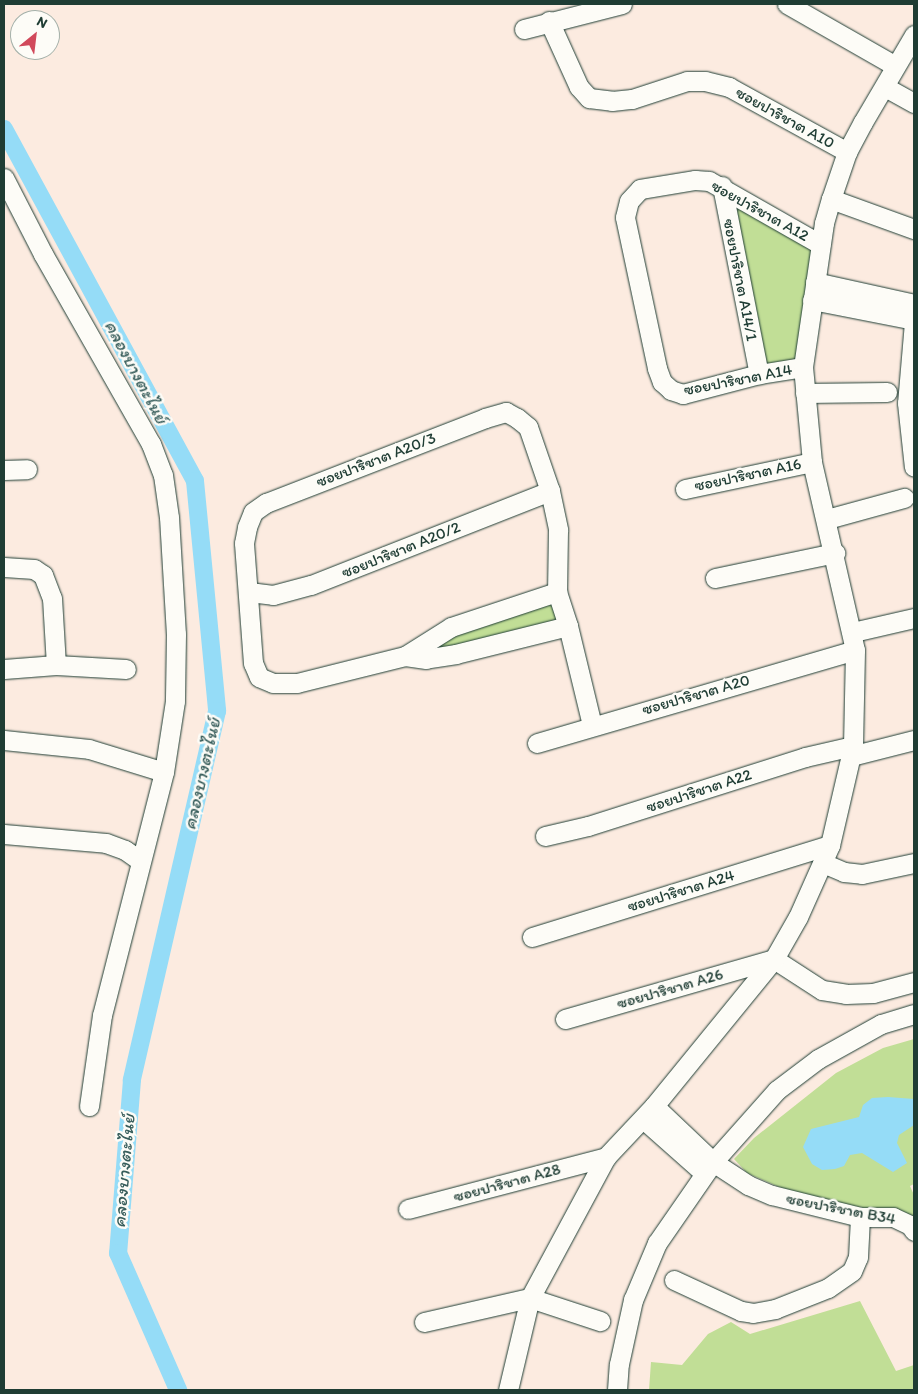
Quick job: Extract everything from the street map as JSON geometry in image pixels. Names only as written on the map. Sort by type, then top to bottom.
[{"type":"street","points":[[524,28],[622,4]]},
{"type":"street","points":[[788,4],[894,65]]},
{"type":"street","name":"ซอยปาริชาต A10","points":[[549,21],[579,87],[589,98],[612,101],[687,81],[729,87],[847,152]]},
{"type":"street","points":[[508,1390],[530,1298],[606,1157],[649,1112],[774,959],[798,917],[830,845],[852,751],[854,641],[835,553],[812,462],[803,368],[820,244],[831,199],[847,152],[884,87],[894,65],[914,35]]},
{"type":"street","points":[[884,87],[914,103]]},
{"type":"street","points":[[4,178],[43,254],[151,444],[163,475],[169,517],[176,634],[175,701],[164,772],[102,1015],[89,1106]]},
{"type":"street","name":"ซอยปาริชาต A12","points":[[657,368],[625,217],[629,201],[640,190],[695,180],[722,186],[820,244]]},
{"type":"street","name":"ซอยปาริชาต A14/1","points":[[722,186],[759,374]]},
{"type":"street","points":[[831,199],[914,229]]},
{"type":"street","points":[[814,291],[914,304]]},
{"type":"street","points":[[814,291],[914,321],[908,402],[914,467]]},
{"type":"street","name":"ซอยปาริชาต A14","points":[[657,368],[662,382],[683,394],[759,374],[803,368]]},
{"type":"street","points":[[805,393],[887,392]]},
{"type":"street","name":"ซอยปาริชาต A20/3","points":[[249,592],[244,543],[247,527],[253,512],[266,503],[485,418],[506,412],[528,428],[550,491]]},
{"type":"street","name":"ซอยปาริชาต A16","points":[[685,489],[812,462]]},
{"type":"street","points":[[4,470],[27,469]]},
{"type":"street","points":[[550,491],[558,530],[557,592],[568,626],[592,725]]},
{"type":"street","name":"ซอยปาริชาต A20/2","points":[[249,592],[273,595],[311,585],[550,491]]},
{"type":"street","points":[[827,520],[904,498]]},
{"type":"street","points":[[715,578],[835,553]]},
{"type":"street","points":[[4,567],[34,569],[43,574],[52,598],[56,665]]},
{"type":"street","points":[[249,592],[253,663],[259,677],[273,683],[297,683],[405,656],[451,626],[557,592]]},
{"type":"street","name":"ซอยปาริชาต A20","points":[[537,743],[854,641],[914,618]]},
{"type":"street","points":[[405,656],[426,660],[568,626]]},
{"type":"street","points":[[4,669],[56,665],[126,669]]},
{"type":"street","points":[[4,740],[89,749],[164,772]]},
{"type":"street","name":"ซอยปาริชาต A22","points":[[545,836],[588,826],[805,757],[914,740]]},
{"type":"street","points":[[4,834],[106,843],[126,850],[142,861]]},
{"type":"street","name":"ซอยปาริชาต A24","points":[[532,937],[830,845]]},
{"type":"street","points":[[823,863],[844,872],[862,874],[914,863]]},
{"type":"street","points":[[774,959],[822,990],[846,994],[873,993],[914,982]]},
{"type":"street","name":"ซอยปาริชาต A26","points":[[565,1019],[774,959]]},
{"type":"street","points":[[617,1390],[619,1364],[633,1300],[657,1242],[708,1168],[777,1090],[818,1059],[881,1024],[914,1014]]},
{"type":"street","name":"ซอยปาริชาต B34","points":[[649,1112],[708,1168],[732,1176],[772,1195],[860,1217],[893,1217],[910,1225],[914,1231]]},
{"type":"street","name":"ซอยปาริชาต A28","points":[[408,1209],[606,1157]]},
{"type":"street","points":[[674,1280],[741,1311],[753,1313],[775,1309],[828,1288],[852,1271],[858,1256],[860,1217]]},
{"type":"street","points":[[424,1322],[530,1298],[600,1321]]},
{"type":"green space","points":[[722,186],[820,244],[803,367],[759,374]]},
{"type":"green space","points":[[557,592],[568,626],[426,659],[425,641]]},
{"type":"green space","points":[[914,1039],[914,1184],[910,1186],[914,1195],[914,1218],[797,1195],[747,1173],[734,1159],[754,1138],[836,1073],[883,1048]]},
{"type":"green space","points":[[860,1301],[896,1371],[914,1365],[914,1390],[649,1390],[651,1362],[682,1365],[708,1334],[731,1322],[750,1334]]},
{"type":"water","points":[[872,1098],[914,1099],[914,1125],[899,1135],[897,1143],[907,1163],[893,1172],[862,1153],[850,1155],[844,1166],[835,1169],[822,1170],[812,1164],[803,1147],[811,1129],[859,1117],[863,1105]]},
{"type":"waterway","name":"คลองบางตะไนย์","points":[[4,129],[195,481],[217,711],[132,1080],[118,1253],[178,1390]]}]
